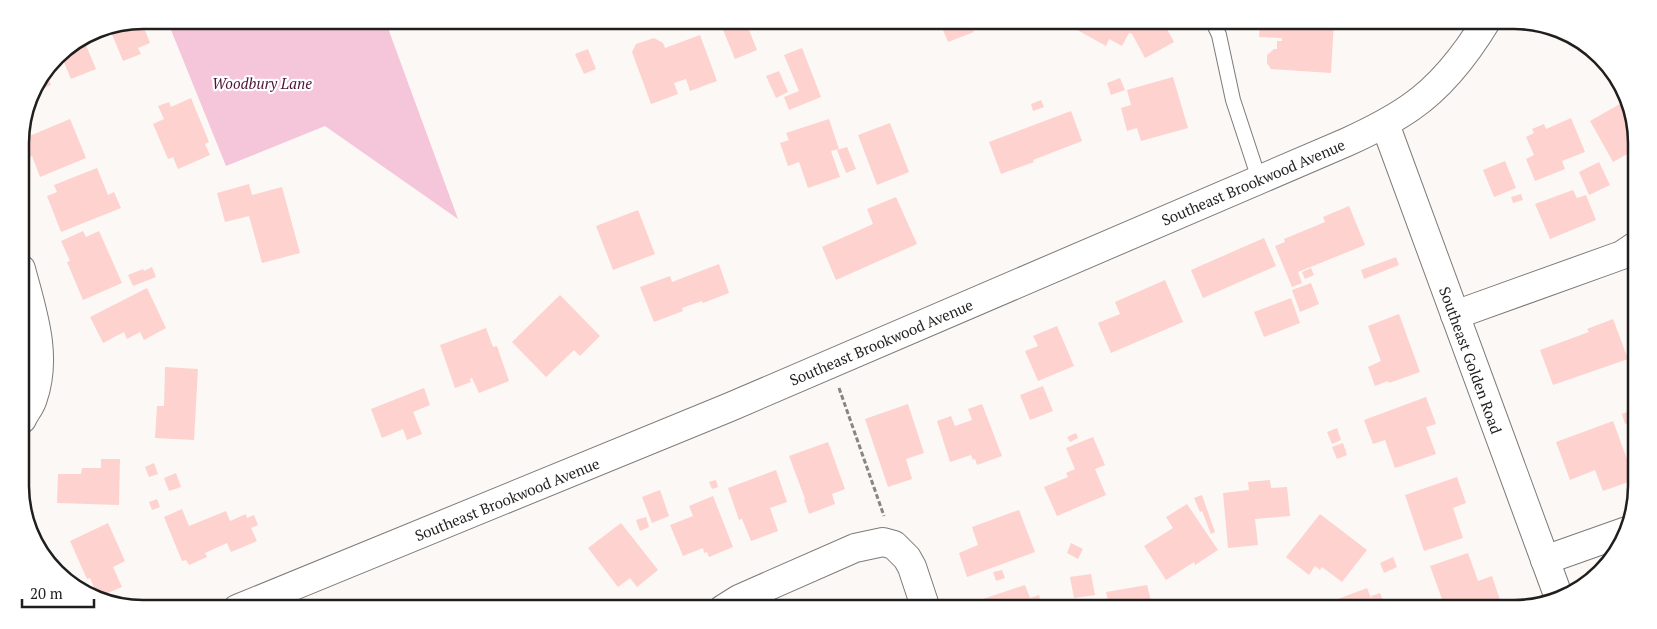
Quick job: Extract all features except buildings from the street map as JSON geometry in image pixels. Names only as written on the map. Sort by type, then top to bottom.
[{"type":"main road","name":"Southeast Brookwood Avenue","points":[[259,600],[573,472],[830,364],[1347,142],[1385,124],[1411,108],[1442,81],[1481,29]]},
{"type":"main road","name":"Southeast Golden Road","points":[[1385,124],[1557,592]]},
{"type":"main road","points":[[1455,315],[1622,255],[1628,251]]},
{"type":"main road","points":[[29,301],[38,336],[39,368],[33,399],[29,406]]},
{"type":"main road","points":[[1545,560],[1617,535]]},
{"type":"main road","points":[[737,600],[855,548],[883,542],[894,545],[907,558],[923,600]]},
{"type":"lane","points":[[1216,29],[1233,100],[1259,179]]},
{"type":"path","points":[[830,364],[894,545]]},
{"type":"green space","name":"Woodbury Lane","points":[[171,29],[388,29],[458,219],[325,126],[226,166]]}]
